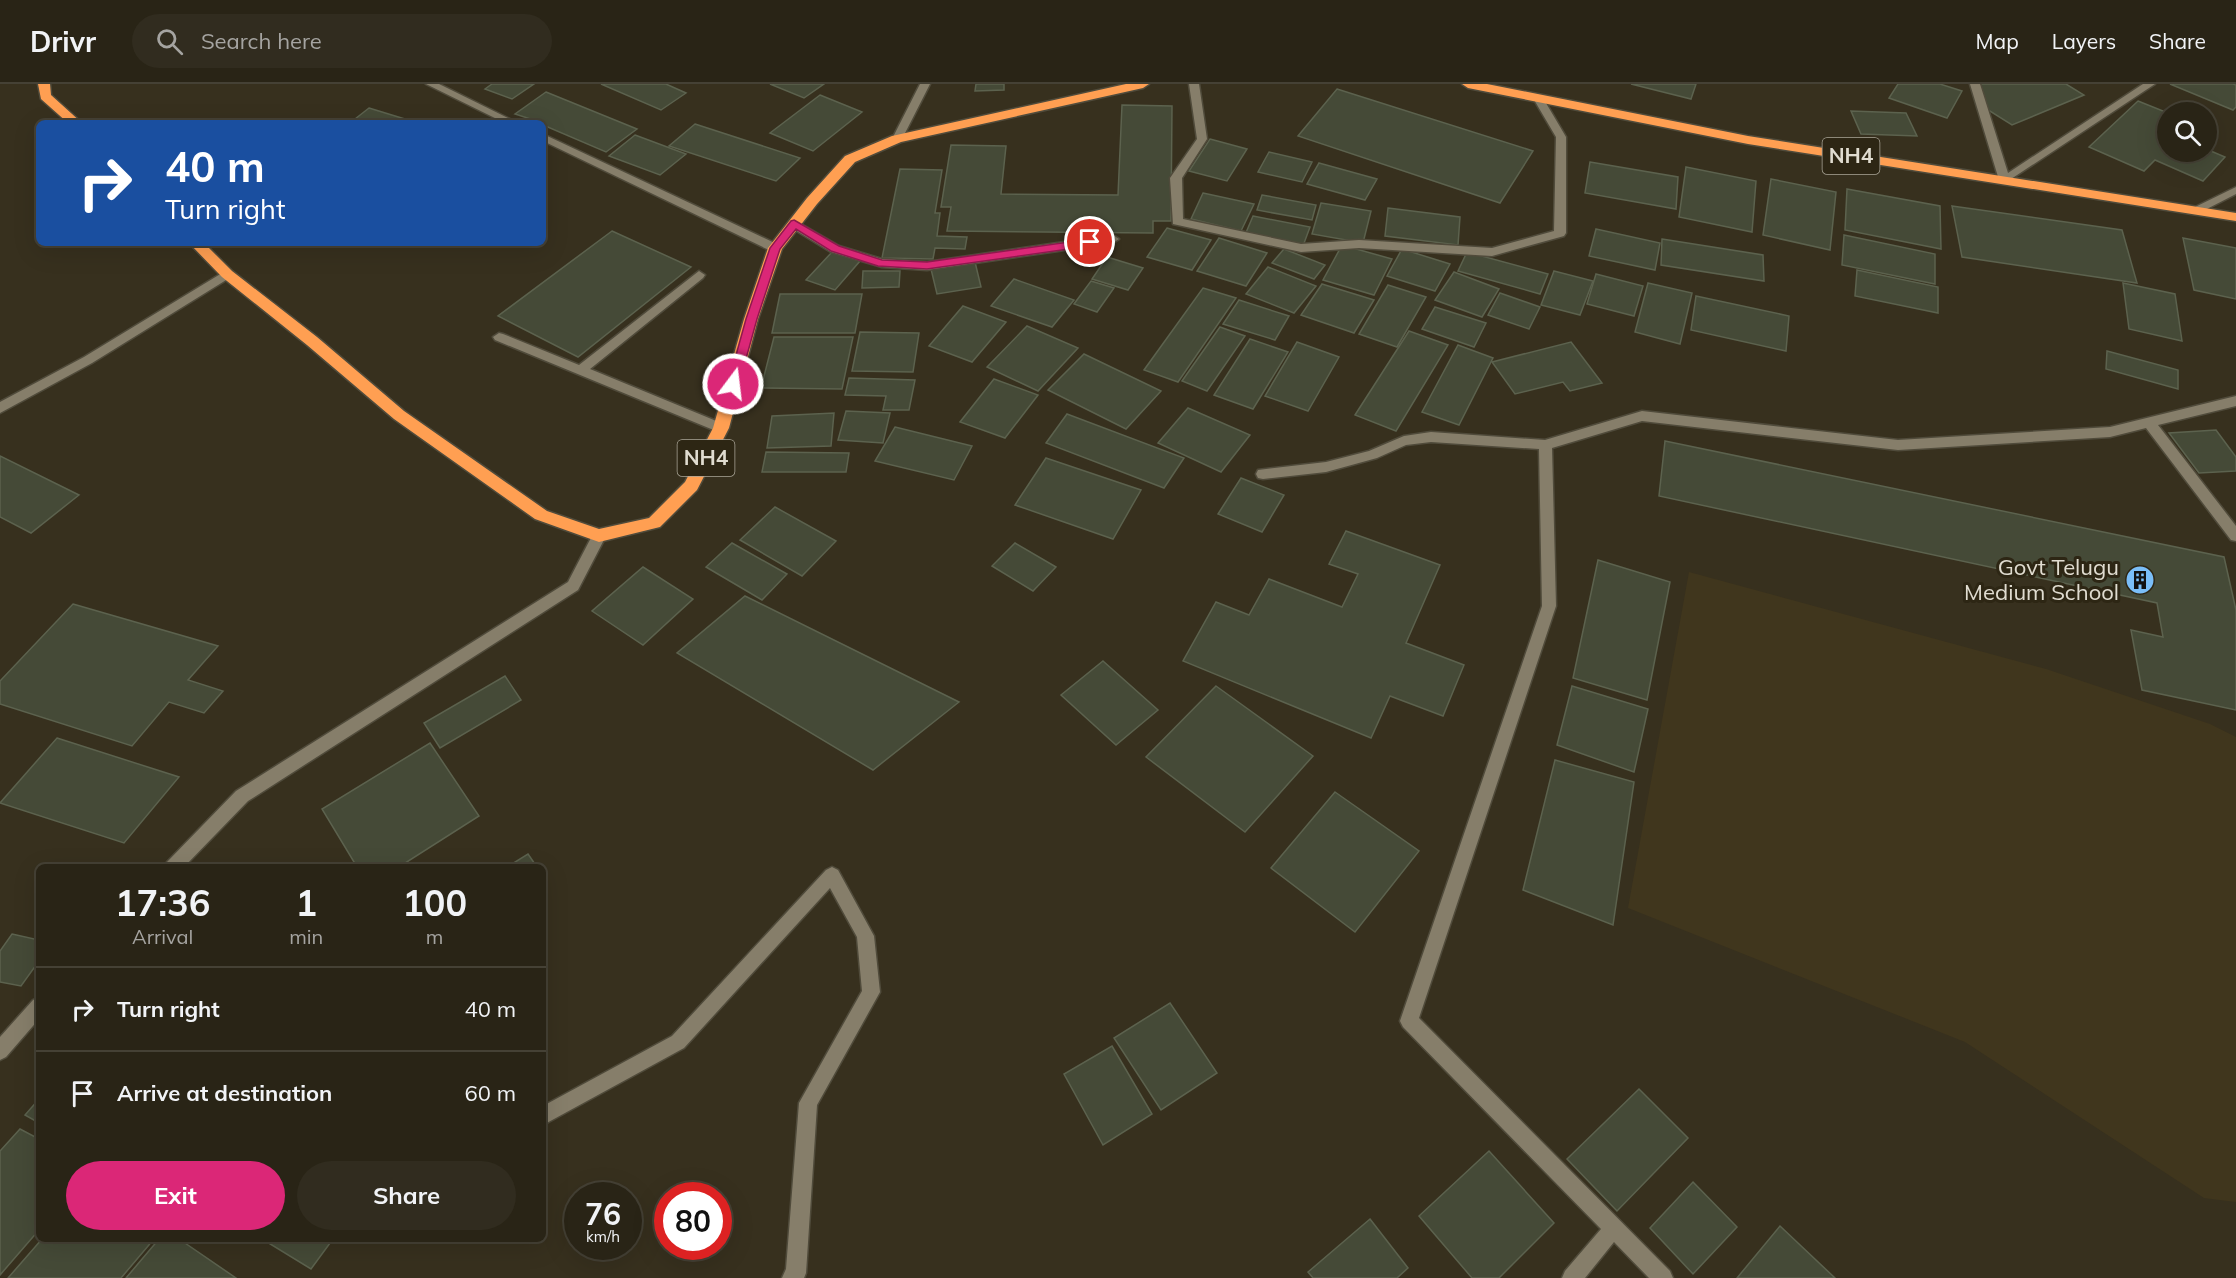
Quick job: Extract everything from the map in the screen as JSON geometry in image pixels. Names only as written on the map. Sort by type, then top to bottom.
[{"type":"highway","points":[[44,84],[45,96],[73,120]]},
{"type":"highway","name":"NH4","points":[[599,536],[654,523],[692,486],[721,428],[775,248],[812,201],[850,159],[897,139],[1143,84]]},
{"type":"highway","name":"NH4","points":[[1468,84],[1748,140],[2236,217]]},
{"type":"highway","points":[[199,246],[227,274],[312,341],[399,415],[542,515],[599,536]]},
{"type":"street","points":[[431,84],[507,120]]},
{"type":"street","points":[[897,139],[925,84]]},
{"type":"street","points":[[1194,84],[1202,139],[1176,178],[1177,221],[1301,248],[1359,244],[1492,252],[1560,232],[1561,137],[1538,98]]},
{"type":"street","points":[[1975,84],[2005,180],[2150,84]]},
{"type":"street","points":[[546,138],[775,248]]},
{"type":"street","points":[[2194,210],[2236,190]]},
{"type":"street","points":[[794,224],[835,249],[882,263],[927,266],[1113,239]]},
{"type":"street","points":[[0,408],[88,360],[227,274]]},
{"type":"street","points":[[580,371],[699,275]]},
{"type":"street","points":[[499,337],[721,428]]},
{"type":"street","points":[[1263,474],[1326,467],[1372,455],[1404,441],[1431,436],[1545,445],[1642,416],[1898,445],[2110,432],[2236,401]]},
{"type":"street","points":[[2149,422],[2236,536]]},
{"type":"street","points":[[1545,445],[1549,606],[1409,1021],[1663,1278]]},
{"type":"street","points":[[176,864],[242,796],[573,586],[599,536]]},
{"type":"street","points":[[546,1114],[678,1042],[832,875],[865,936],[872,992],[808,1103],[796,1273],[792,1278]]},
{"type":"street","points":[[0,1052],[36,1010]]},
{"type":"street","points":[[1572,1278],[1613,1229]]},
{"type":"shaded area","points":[[1689,572],[2046,669],[2210,724],[2236,737],[2236,1202],[2204,1198],[1965,1042],[1628,908]]},
{"type":"building","points":[[492,84],[534,84],[512,99],[485,89]]},
{"type":"building","points":[[601,84],[666,84],[686,93],[661,110]]},
{"type":"building","points":[[770,84],[824,84],[804,98]]},
{"type":"building","points":[[976,84],[1004,84],[1004,90],[975,91]]},
{"type":"building","points":[[1631,84],[1696,84],[1691,99]]},
{"type":"building","points":[[1898,84],[1940,84],[1962,91],[1947,118],[1889,98]]},
{"type":"building","points":[[1978,84],[2066,84],[2084,95],[2012,125],[1985,108]]},
{"type":"building","points":[[2170,84],[2236,85],[2236,107],[2233,110]]},
{"type":"building","points":[[1337,89],[1533,151],[1500,203],[1298,136]]},
{"type":"building","points":[[546,92],[637,129],[606,152],[546,126],[546,120],[534,120],[515,114]]},
{"type":"building","points":[[820,95],[862,112],[813,151],[770,133]]},
{"type":"building","points":[[2138,101],[2157,109],[2157,161],[2155,160],[2144,171],[2089,147]]},
{"type":"building","points":[[1122,105],[1172,106],[1171,221],[1153,221],[1153,233],[947,231],[951,207],[941,207],[951,145],[1006,146],[1001,194],[1118,195]]},
{"type":"building","points":[[369,108],[408,120],[354,120]]},
{"type":"building","points":[[1851,111],[1906,113],[1917,136],[1861,134]]},
{"type":"building","points":[[695,124],[800,158],[776,181],[669,146]]},
{"type":"building","points":[[635,135],[686,154],[660,175],[609,156]]},
{"type":"building","points":[[1210,139],[1247,149],[1227,181],[1189,171]]},
{"type":"building","points":[[1269,152],[1312,162],[1302,182],[1258,172]]},
{"type":"building","points":[[2217,154],[2225,157],[2203,181],[2160,162],[2217,162]]},
{"type":"building","points":[[1590,162],[1678,177],[1676,209],[1585,193]]},
{"type":"building","points":[[1319,163],[1377,179],[1365,200],[1307,184]]},
{"type":"building","points":[[1686,167],[1756,181],[1752,232],[1679,217]]},
{"type":"building","points":[[900,169],[942,170],[935,213],[940,213],[937,236],[967,237],[965,249],[935,248],[933,259],[882,258]]},
{"type":"building","points":[[1771,179],[1836,192],[1830,250],[1763,235]]},
{"type":"building","points":[[1847,189],[1940,206],[1941,249],[1845,230]]},
{"type":"building","points":[[1203,193],[1254,204],[1241,231],[1191,219]]},
{"type":"building","points":[[1262,195],[1316,205],[1312,220],[1257,210]]},
{"type":"building","points":[[1321,203],[1371,211],[1363,243],[1312,234]]},
{"type":"building","points":[[1952,206],[2122,230],[2137,283],[1962,257]]},
{"type":"building","points":[[1388,208],[1460,217],[1458,245],[1385,236]]},
{"type":"building","points":[[1253,216],[1310,227],[1303,246],[1245,235]]},
{"type":"building","points":[[1167,228],[1211,240],[1192,270],[1147,257]]},
{"type":"building","points":[[1596,229],[1660,243],[1655,270],[1589,256]]},
{"type":"building","points":[[612,231],[691,267],[578,357],[498,316]]},
{"type":"building","points":[[1844,235],[1935,254],[1935,284],[1842,265]]},
{"type":"building","points":[[1219,238],[1267,253],[1246,286],[1197,271]]},
{"type":"building","points":[[2183,238],[2236,248],[2236,299],[2194,290]]},
{"type":"building","points":[[1662,239],[1763,255],[1764,281],[1661,265]]},
{"type":"building","points":[[1342,245],[1392,259],[1374,295],[1323,280]]},
{"type":"building","points":[[1284,249],[1325,265],[1314,279],[1272,263]]},
{"type":"building","points":[[1402,249],[1450,264],[1435,291],[1387,276]]},
{"type":"building","points":[[832,252],[860,261],[835,290],[806,280]]},
{"type":"building","points":[[1467,252],[1548,274],[1540,294],[1458,271]]},
{"type":"building","points":[[1107,257],[1143,268],[1128,290],[1092,279]]},
{"type":"building","points":[[975,262],[981,287],[937,294],[931,269]]},
{"type":"building","points":[[1268,267],[1316,286],[1294,313],[1246,294]]},
{"type":"building","points":[[1857,270],[1938,287],[1938,313],[1855,296]]},
{"type":"building","points":[[863,271],[900,271],[899,287],[862,288]]},
{"type":"building","points":[[1554,271],[1593,281],[1580,315],[1541,305]]},
{"type":"building","points":[[1454,272],[1499,289],[1482,317],[1435,300]]},
{"type":"building","points":[[1596,274],[1643,286],[1634,316],[1587,304]]},
{"type":"building","points":[[1014,279],[1074,300],[1052,327],[991,306]]},
{"type":"building","points":[[1091,281],[1114,288],[1097,312],[1074,304]]},
{"type":"building","points":[[1648,283],[1692,293],[1680,344],[1635,332]]},
{"type":"building","points":[[2123,283],[2175,294],[2182,341],[2129,329]]},
{"type":"building","points":[[1322,284],[1374,300],[1354,333],[1301,315]]},
{"type":"building","points":[[1388,285],[1426,297],[1397,347],[1359,334]]},
{"type":"building","points":[[1203,288],[1236,298],[1178,382],[1144,370]]},
{"type":"building","points":[[1500,293],[1540,307],[1529,329],[1488,315]]},
{"type":"building","points":[[780,294],[862,294],[855,333],[772,333]]},
{"type":"building","points":[[1696,296],[1789,316],[1786,351],[1691,330]]},
{"type":"building","points":[[1239,300],[1289,316],[1275,340],[1223,324]]},
{"type":"building","points":[[963,306],[1006,322],[972,362],[929,346]]},
{"type":"building","points":[[1435,307],[1486,323],[1474,347],[1422,329]]},
{"type":"building","points":[[1027,326],[1078,348],[1038,391],[987,367]]},
{"type":"building","points":[[1220,327],[1245,336],[1207,391],[1182,381]]},
{"type":"building","points":[[1409,331],[1448,345],[1396,431],[1355,415]]},
{"type":"building","points":[[860,332],[919,333],[913,372],[852,371]]},
{"type":"building","points":[[774,337],[853,337],[842,389],[761,388]]},
{"type":"building","points":[[1250,339],[1288,352],[1253,409],[1214,395]]},
{"type":"building","points":[[1297,342],[1339,357],[1308,411],[1265,396]]},
{"type":"building","points":[[1571,342],[1602,383],[1570,391],[1563,382],[1515,394],[1492,362]]},
{"type":"building","points":[[1458,345],[1493,358],[1459,425],[1422,412]]},
{"type":"building","points":[[2107,351],[2178,370],[2178,389],[2106,369]]},
{"type":"building","points":[[1084,354],[1161,391],[1126,429],[1048,390]]},
{"type":"building","points":[[849,378],[915,380],[909,410],[883,410],[886,396],[845,395]]},
{"type":"building","points":[[994,379],[1038,395],[1005,438],[960,422]]},
{"type":"building","points":[[1188,408],[1250,435],[1221,472],[1158,443]]},
{"type":"building","points":[[846,411],[890,413],[883,443],[838,440]]},
{"type":"building","points":[[834,413],[831,446],[767,448],[772,416]]},
{"type":"building","points":[[1067,414],[1184,458],[1164,488],[1046,443]]},
{"type":"building","points":[[895,427],[972,446],[954,480],[875,461]]},
{"type":"building","points":[[2216,430],[2236,457],[2236,471],[2199,473],[2169,433]]},
{"type":"building","name":"Govt Telugu Medium School","points":[[1665,441],[2224,557],[2236,610],[2236,710],[2142,690],[2131,630],[2163,637],[2157,603],[1659,496]]},
{"type":"building","points":[[766,452],[849,453],[846,472],[762,472]]},
{"type":"building","points":[[0,456],[79,495],[31,533],[0,517]]},
{"type":"building","points":[[1046,458],[1141,490],[1113,539],[1015,505]]},
{"type":"building","points":[[1241,478],[1284,495],[1262,532],[1218,514]]},
{"type":"building","points":[[775,507],[836,541],[802,576],[740,540]]},
{"type":"building","points":[[1346,531],[1440,565],[1406,643],[1464,665],[1443,716],[1390,696],[1371,738],[1183,661],[1216,602],[1249,615],[1269,579],[1342,607],[1358,574],[1329,564]]},
{"type":"building","points":[[732,543],[787,574],[762,600],[706,567]]},
{"type":"building","points":[[1015,543],[1056,567],[1033,591],[992,566]]},
{"type":"building","points":[[1598,560],[1670,582],[1647,700],[1573,678]]},
{"type":"building","points":[[643,567],[693,599],[643,645],[592,611]]},
{"type":"building","points":[[745,596],[959,702],[873,770],[677,653]]},
{"type":"building","points":[[73,604],[218,646],[188,680],[223,691],[204,713],[169,702],[132,746],[0,704],[0,681]]},
{"type":"building","points":[[1103,661],[1158,710],[1116,745],[1061,695]]},
{"type":"building","points":[[505,676],[521,700],[440,748],[424,723]]},
{"type":"building","points":[[1216,686],[1313,756],[1245,832],[1146,757]]},
{"type":"building","points":[[1572,686],[1648,709],[1634,772],[1557,745]]},
{"type":"building","points":[[57,738],[179,777],[124,843],[0,803]]},
{"type":"building","points":[[430,743],[479,816],[404,864],[355,864],[322,809]]},
{"type":"building","points":[[1555,760],[1634,782],[1613,925],[1523,890]]},
{"type":"building","points":[[1335,792],[1419,851],[1355,932],[1271,868]]},
{"type":"building","points":[[528,854],[535,864],[512,864]]},
{"type":"building","points":[[12,934],[36,939],[36,965],[21,986],[0,982],[0,951]]},
{"type":"building","points":[[1170,1003],[1217,1073],[1161,1110],[1114,1038]]},
{"type":"building","points":[[1112,1046],[1152,1114],[1103,1145],[1064,1074]]},
{"type":"building","points":[[1639,1089],[1688,1138],[1617,1211],[1567,1159]]},
{"type":"building","points":[[36,1102],[36,1121],[25,1115]]},
{"type":"building","points":[[20,1129],[36,1137],[36,1233],[0,1275],[0,1151]]},
{"type":"building","points":[[1489,1151],[1554,1223],[1499,1278],[1472,1278],[1419,1216]]},
{"type":"building","points":[[1693,1182],[1737,1227],[1693,1274],[1650,1228]]},
{"type":"building","points":[[1370,1219],[1408,1268],[1397,1278],[1313,1278],[1308,1272]]},
{"type":"building","points":[[1780,1226],[1835,1278],[1737,1278]]},
{"type":"building","points":[[39,1242],[151,1242],[121,1278],[8,1278]]},
{"type":"building","points":[[156,1242],[183,1242],[236,1278],[126,1278]]},
{"type":"building","points":[[267,1242],[331,1242],[311,1269]]},
{"type":"place","name":"Govt Telugu Medium School","points":[[2140,580]]},
{"type":"route","points":[[733,384],[775,248],[794,224],[835,249],[882,263],[927,266],[1090,242]]}]
